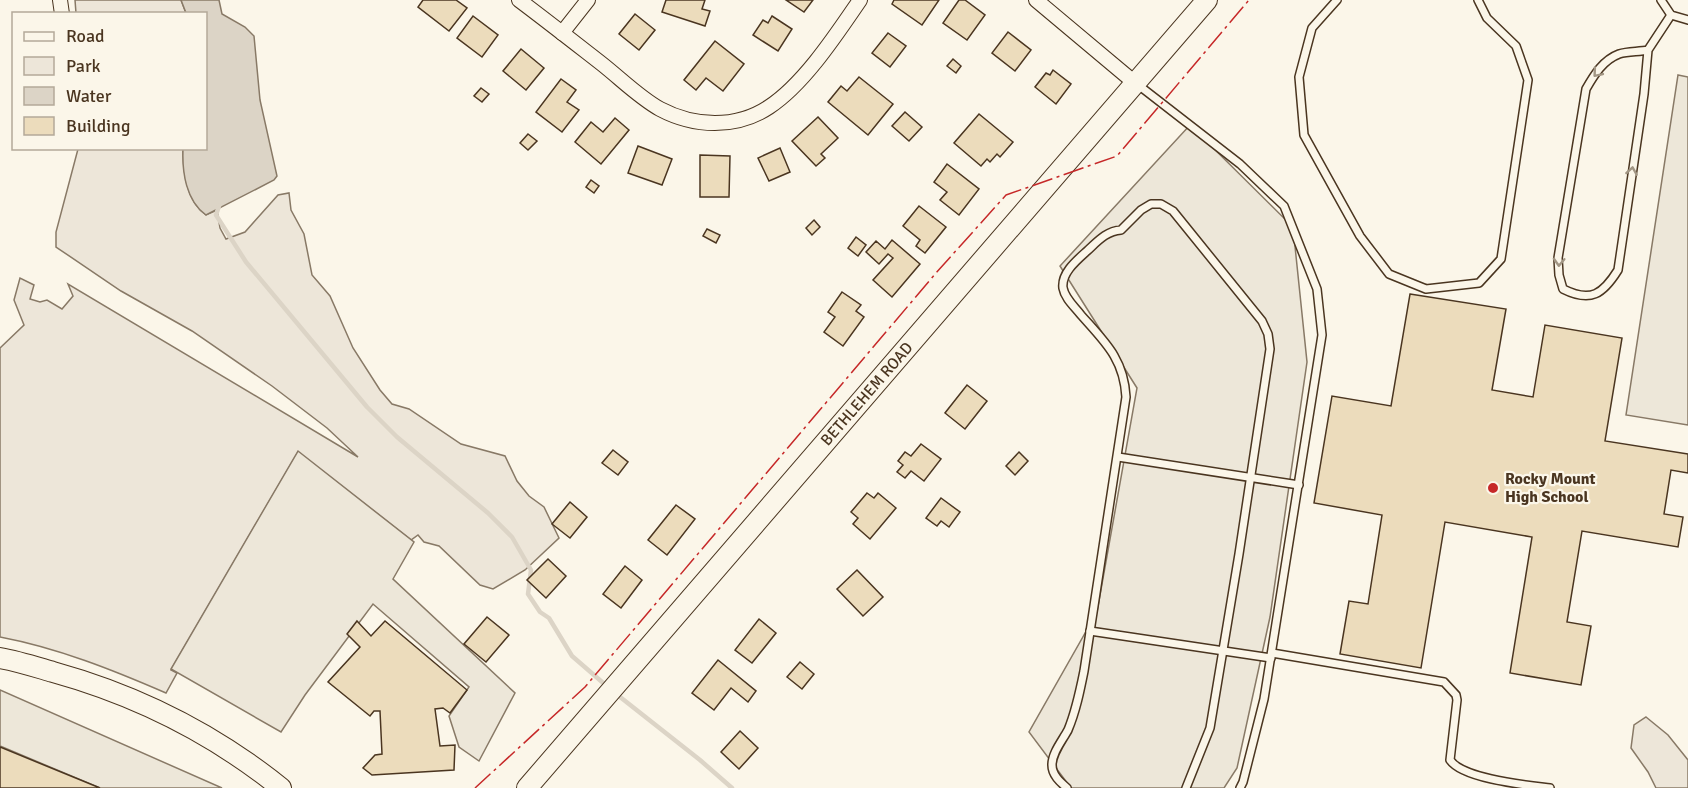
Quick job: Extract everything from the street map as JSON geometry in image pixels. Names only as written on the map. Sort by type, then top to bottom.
[{"type":"main road","name":"BETHLEHEM ROAD","points":[[530,787],[1207,0]]},
{"type":"main road","points":[[0,658],[72,677],[172,717],[252,764],[281,788]]},
{"type":"street","points":[[519,0],[659,108],[687,120],[707,123],[728,123],[749,117],[770,107],[805,75],[860,0]]},
{"type":"street","points":[[562,33],[588,0]]},
{"type":"street","points":[[1036,0],[1135,82]]},
{"type":"lane","points":[[1337,0],[1312,28],[1299,77],[1305,135],[1360,236],[1389,274],[1426,289],[1479,283],[1501,259],[1528,80],[1516,46],[1487,18],[1478,0]]},
{"type":"lane","points":[[1661,0],[1671,15],[1688,20]]},
{"type":"lane","points":[[1648,50],[1620,54],[1610,60],[1595,72],[1586,89],[1558,258],[1563,289],[1581,296],[1603,291],[1618,270],[1644,94],[1648,50],[1671,15]]},
{"type":"lane","points":[[1135,82],[1240,164],[1284,206],[1317,289],[1322,335],[1299,485],[1264,699],[1243,782],[1239,788]]},
{"type":"lane","points":[[1067,788],[1055,775],[1052,767],[1053,759],[1078,704],[1126,397],[1122,371],[1100,336],[1069,301],[1063,289],[1064,280],[1073,264],[1099,240],[1112,231],[1121,230],[1151,204],[1161,204],[1173,211],[1262,321],[1268,334],[1270,349],[1210,729],[1185,788]]},
{"type":"lane","points":[[1118,457],[1299,485]]},
{"type":"lane","points":[[1090,631],[1444,682],[1456,694],[1457,700],[1450,760],[1454,767],[1480,776],[1550,788]]},
{"type":"green space","points":[[75,0],[181,0],[186,12],[76,12]]},
{"type":"green space","points":[[78,150],[183,150],[185,176],[190,194],[199,209],[206,215],[217,210],[220,228],[226,239],[245,232],[278,195],[289,193],[291,210],[304,234],[312,275],[330,296],[353,348],[380,390],[392,404],[409,409],[461,444],[505,456],[517,481],[529,496],[544,507],[559,538],[525,570],[493,589],[480,585],[439,546],[424,542],[418,535],[411,540],[298,452],[171,670],[177,673],[166,693],[85,660],[0,637],[0,348],[24,325],[14,300],[20,278],[34,285],[30,299],[40,302],[47,300],[62,309],[73,296],[68,284],[358,457],[327,428],[272,386],[192,331],[121,291],[56,247],[56,232]]},
{"type":"green space","points":[[1646,717],[1668,735],[1688,760],[1688,788],[1656,788],[1631,748],[1634,725]]},
{"type":"shaded area","points":[[1678,75],[1688,77],[1688,425],[1626,415]]},
{"type":"shaded area","points":[[1190,125],[1293,227],[1307,362],[1270,617],[1237,768],[1224,788],[1071,788],[1029,732],[1097,612],[1137,388],[1060,266]]},
{"type":"shaded area","points":[[298,451],[414,542],[393,579],[515,693],[479,761],[459,747],[449,716],[469,687],[373,604],[305,695],[281,732],[171,669]]},
{"type":"shaded area","points":[[0,690],[222,788],[100,788],[0,746]]},
{"type":"water","points":[[181,0],[219,0],[222,14],[245,27],[254,36],[260,100],[277,176],[274,180],[206,215],[199,209],[190,194],[185,176],[183,150],[207,150],[207,12],[186,12]]},
{"type":"building","points":[[423,0],[456,0],[467,8],[449,31],[418,7]]},
{"type":"building","points":[[666,0],[705,0],[702,9],[710,11],[705,26],[662,12]]},
{"type":"building","points":[[786,0],[813,0],[804,12]]},
{"type":"building","points":[[894,0],[939,0],[922,25],[892,4]]},
{"type":"building","points":[[959,0],[965,0],[985,15],[967,40],[943,23]]},
{"type":"building","points":[[635,14],[655,30],[639,50],[619,34]]},
{"type":"building","points":[[473,16],[498,35],[482,57],[457,38]]},
{"type":"building","points":[[772,16],[792,29],[778,51],[753,35],[763,20],[768,23]]},
{"type":"building","points":[[1008,32],[1031,50],[1015,71],[992,53]]},
{"type":"building","points":[[888,33],[906,46],[890,67],[872,53]]},
{"type":"building","points":[[715,41],[744,64],[723,91],[706,78],[696,90],[684,80]]},
{"type":"building","points":[[521,49],[544,68],[526,90],[503,71]]},
{"type":"building","points":[[953,59],[961,66],[956,73],[947,66]]},
{"type":"building","points":[[1053,70],[1071,84],[1056,104],[1035,87],[1046,73],[1050,75]]},
{"type":"building","points":[[859,77],[893,104],[868,135],[828,102],[841,86],[847,91]]},
{"type":"building","points":[[561,79],[576,90],[567,102],[579,110],[562,132],[536,112]]},
{"type":"building","points":[[481,88],[489,94],[482,102],[474,96]]},
{"type":"building","points":[[905,112],[922,127],[909,141],[892,126]]},
{"type":"building","points":[[979,114],[1013,142],[1000,157],[997,154],[990,162],[987,159],[981,166],[954,143]]},
{"type":"building","points":[[818,117],[838,138],[821,154],[825,158],[816,166],[792,141]]},
{"type":"building","points":[[615,118],[629,130],[601,164],[575,142],[591,122],[603,132]]},
{"type":"building","points":[[528,134],[537,141],[528,150],[520,143]]},
{"type":"building","points":[[638,146],[672,159],[662,185],[628,173]]},
{"type":"building","points":[[780,148],[790,172],[769,181],[758,158]]},
{"type":"building","points":[[700,155],[730,156],[729,197],[700,197]]},
{"type":"building","points":[[947,164],[979,189],[959,215],[940,200],[947,192],[934,182]]},
{"type":"building","points":[[591,180],[599,186],[594,193],[586,187]]},
{"type":"building","points":[[919,206],[946,227],[925,253],[916,246],[920,240],[903,226]]},
{"type":"building","points":[[814,220],[820,227],[812,235],[806,228]]},
{"type":"building","points":[[707,229],[720,235],[716,243],[703,236]]},
{"type":"building","points":[[856,237],[866,245],[858,256],[848,248]]},
{"type":"building","points":[[892,240],[920,264],[892,297],[873,280],[893,258],[888,254],[879,264],[866,252],[876,241],[885,249]]},
{"type":"building","points":[[842,292],[861,305],[856,311],[864,317],[843,346],[824,332],[835,317],[828,312]]},
{"type":"building","name":"Rocky Mount High School","points":[[1410,294],[1506,309],[1492,390],[1533,397],[1545,325],[1622,338],[1605,441],[1688,454],[1688,473],[1671,470],[1664,514],[1683,517],[1678,547],[1582,531],[1567,622],[1591,626],[1581,685],[1510,673],[1532,537],[1445,522],[1421,668],[1340,654],[1349,601],[1368,604],[1382,515],[1314,503],[1332,396],[1391,406]]},
{"type":"building","points":[[967,385],[987,401],[965,429],[945,413]]},
{"type":"building","points":[[921,444],[941,459],[924,481],[911,471],[905,478],[897,472],[903,465],[898,461],[905,452],[911,456]]},
{"type":"building","points":[[613,450],[628,462],[618,475],[602,463]]},
{"type":"building","points":[[1019,452],[1028,461],[1015,475],[1006,466]]},
{"type":"building","points":[[867,493],[874,498],[878,493],[896,508],[870,539],[853,524],[858,518],[851,512]]},
{"type":"building","points":[[941,498],[960,512],[949,527],[941,521],[937,526],[926,518]]},
{"type":"building","points":[[570,502],[587,517],[570,538],[552,524]]},
{"type":"building","points":[[676,505],[695,519],[667,555],[648,540]]},
{"type":"building","points":[[548,559],[566,576],[546,598],[527,580]]},
{"type":"building","points":[[625,566],[642,580],[621,608],[603,594]]},
{"type":"building","points":[[857,570],[883,597],[863,616],[837,589]]},
{"type":"building","points":[[487,617],[509,635],[486,662],[464,644]]},
{"type":"building","points":[[759,619],[776,633],[752,663],[735,650]]},
{"type":"building","points":[[357,621],[371,636],[385,621],[467,690],[450,713],[443,708],[435,709],[440,746],[455,745],[454,770],[372,775],[363,768],[375,755],[382,754],[380,711],[374,711],[370,716],[328,682],[360,647],[347,634]]},
{"type":"building","points":[[718,660],[756,691],[748,702],[731,688],[714,710],[692,693]]},
{"type":"building","points":[[800,662],[814,674],[802,689],[787,677]]},
{"type":"building","points":[[740,731],[758,748],[739,769],[721,752]]},
{"type":"building","points":[[0,747],[100,788],[0,788]]},
{"type":"waterway","points":[[219,206],[216,215],[246,262],[367,407],[397,437],[488,513],[512,537],[531,570],[528,594],[540,612],[549,618],[572,656],[609,688]]},
{"type":"waterway","points":[[615,693],[732,788]]},
{"type":"power","points":[[475,788],[585,687],[936,273],[1006,195],[1117,156],[1249,0]]},
{"type":"place","name":"Rocky Mount High School","points":[[1493,488]]}]
